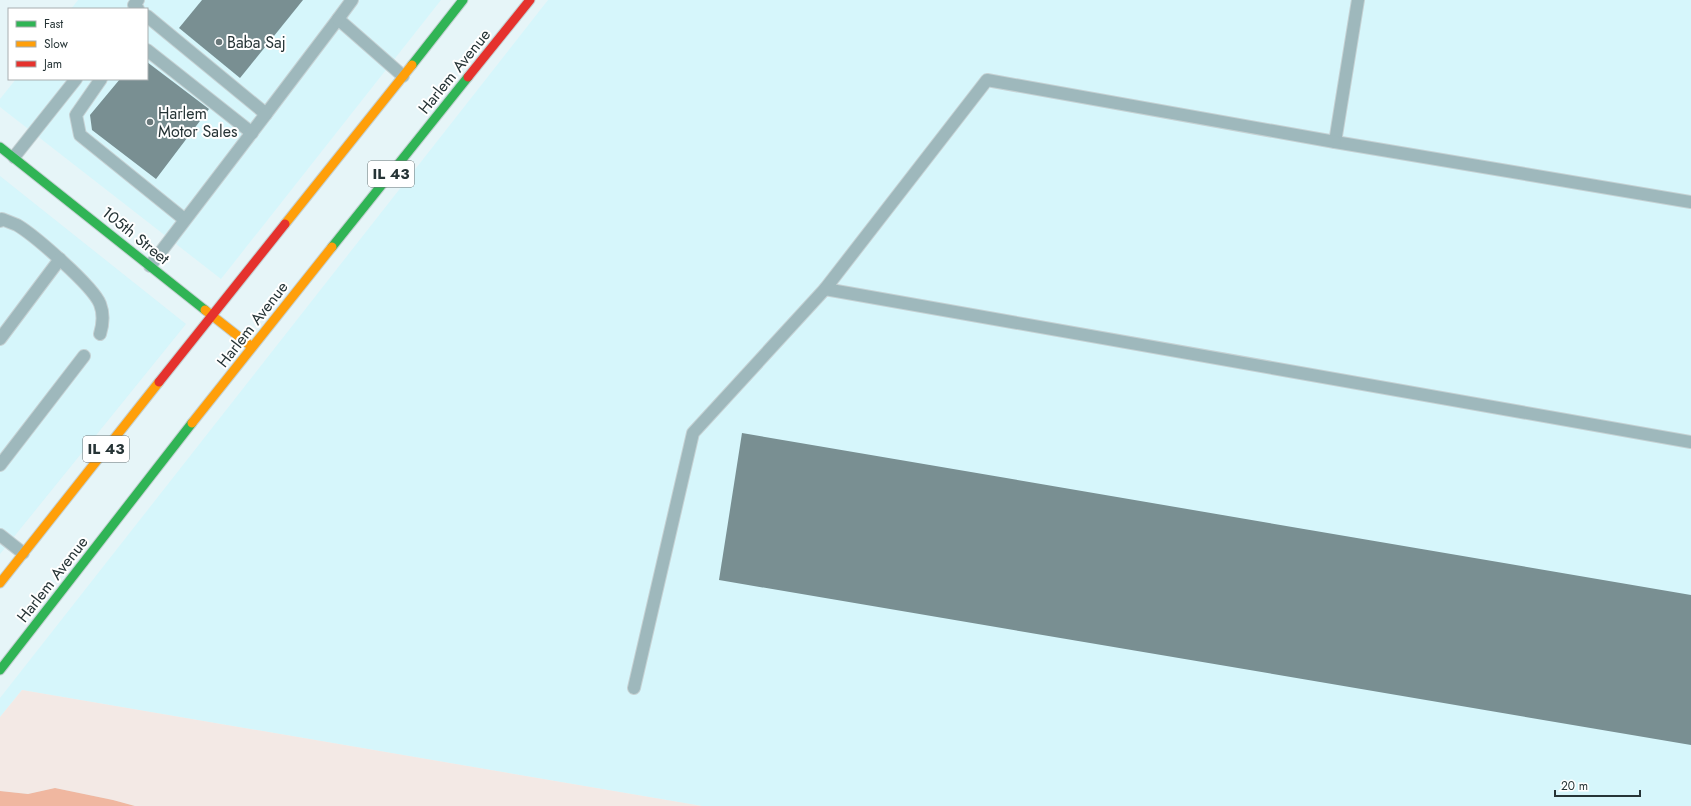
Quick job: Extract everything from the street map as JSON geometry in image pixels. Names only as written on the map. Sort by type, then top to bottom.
[{"type":"main road","name":"IL 43","points":[[0,583],[463,0]]},
{"type":"main road","name":"Harlem Avenue","points":[[0,670],[252,347],[530,0]]},
{"type":"main road","name":"105th Street","points":[[0,147],[252,347]]},
{"type":"lane","points":[[150,266],[184,219],[252,133],[352,0]]},
{"type":"lane","points":[[1335,142],[1358,0]]},
{"type":"lane","points":[[148,17],[266,114]]},
{"type":"lane","points":[[338,19],[403,76]]},
{"type":"lane","points":[[148,51],[252,133]]},
{"type":"lane","points":[[14,157],[75,80]]},
{"type":"lane","points":[[100,80],[76,115],[80,135],[184,219]]},
{"type":"lane","points":[[634,688],[692,433],[824,289],[987,80],[1335,142],[1691,202]]},
{"type":"lane","points":[[0,221],[2,219],[17,226],[60,259],[87,286],[100,303],[104,320],[100,334]]},
{"type":"lane","points":[[0,339],[60,259]]},
{"type":"lane","points":[[824,289],[1691,442]]},
{"type":"lane","points":[[0,465],[84,356]]},
{"type":"lane","points":[[0,535],[24,553]]},
{"type":"shaded area","points":[[78,0],[441,0],[221,279],[0,107],[0,99],[15,80],[148,80],[148,8],[72,8]]},
{"type":"shaded area","points":[[548,0],[1691,0],[1691,806],[702,806],[22,690],[0,717],[0,698]]},
{"type":"shaded area","points":[[0,176],[186,324],[0,554]]},
{"type":"shaded area","points":[[22,690],[702,806],[135,806],[55,788],[28,794],[0,791],[0,717]]},
{"type":"shaded area","points":[[55,788],[135,806],[0,806],[0,791],[28,794]]},
{"type":"building","points":[[202,0],[303,0],[240,78],[179,28]]},
{"type":"building","points":[[148,63],[209,109],[156,179],[92,130],[90,115],[119,80],[148,80]]},
{"type":"building","points":[[742,433],[1691,595],[1691,745],[719,580]]},
{"type":"traffic: fast","points":[[412,65],[463,0]]},
{"type":"traffic: fast","points":[[332,247],[468,77]]},
{"type":"traffic: fast","points":[[0,147],[205,310]]},
{"type":"traffic: fast","points":[[0,670],[192,423]]},
{"type":"traffic: slow","points":[[285,224],[412,65]]},
{"type":"traffic: slow","points":[[192,423],[332,247]]},
{"type":"traffic: slow","points":[[205,310],[252,347]]},
{"type":"traffic: slow","points":[[0,583],[159,382]]},
{"type":"traffic: jam","points":[[468,77],[530,0]]},
{"type":"traffic: jam","points":[[159,382],[285,224]]},
{"type":"place","name":"Baba Saj","points":[[219,42]]},
{"type":"place","name":"Harlem Motor Sales","points":[[150,122]]}]
